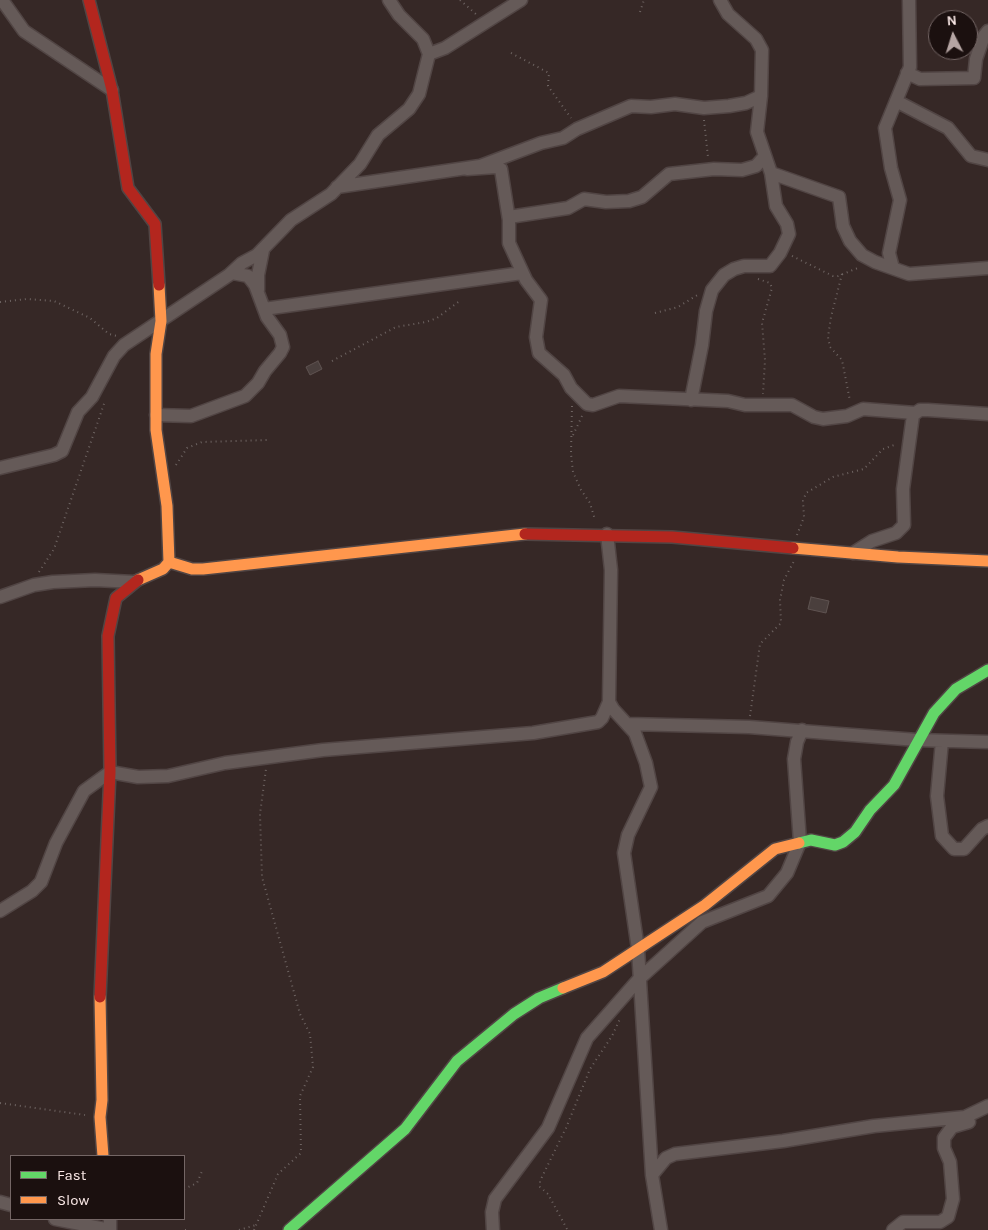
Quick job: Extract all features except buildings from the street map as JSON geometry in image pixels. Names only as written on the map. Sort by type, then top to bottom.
[{"type":"street","points":[[2,0],[24,31],[112,90]]},
{"type":"street","points":[[89,0],[112,90],[128,188],[155,224],[161,321],[156,354],[156,414],[167,506],[169,562],[163,569],[134,582],[116,598],[112,609],[108,636],[110,772],[108,857],[100,979],[102,1100],[100,1117],[103,1155]]},
{"type":"street","points":[[0,468],[54,455],[62,450],[78,412],[92,397],[114,356],[133,338],[232,273],[263,250],[290,220],[325,198],[360,164],[378,135],[408,109],[419,94],[429,54],[423,39],[398,15],[389,0]]},
{"type":"street","points":[[429,54],[445,48],[521,0]]},
{"type":"street","points":[[691,400],[702,345],[706,311],[712,290],[724,275],[734,269],[744,266],[770,266],[782,250],[789,234],[788,228],[776,206],[771,173],[757,132],[762,96],[763,61],[760,44],[728,14],[720,0]]},
{"type":"street","points":[[893,268],[889,253],[890,243],[900,200],[891,168],[885,128],[910,67],[909,0]]},
{"type":"street","points":[[908,73],[920,79],[974,78],[976,59],[984,36],[988,31]]},
{"type":"street","points":[[467,169],[527,150],[541,143],[563,138],[577,129],[631,106],[651,107],[681,104],[704,108],[746,103],[762,96]]},
{"type":"street","points":[[896,101],[948,128],[972,156],[988,160]]},
{"type":"street","points":[[509,217],[568,208],[584,199],[606,202],[629,201],[642,197],[669,174],[749,169],[759,164],[765,156]]},
{"type":"street","points":[[337,187],[467,169],[501,168],[509,217],[509,243],[522,273],[541,300],[536,337],[540,355],[564,375],[571,388],[581,400],[591,405],[620,396],[728,401],[745,405],[792,405],[814,417],[823,419],[863,409],[915,413],[928,410],[988,414]]},
{"type":"street","points":[[771,173],[839,196],[843,226],[850,241],[862,255],[875,262],[909,274],[988,268]]},
{"type":"street","points":[[258,294],[258,275],[263,250]]},
{"type":"street","points":[[156,414],[192,416],[245,396],[251,391],[282,347],[278,329],[267,317],[258,294],[248,276],[232,273]]},
{"type":"street","points":[[264,309],[522,273]]},
{"type":"street","points":[[853,554],[872,541],[902,529],[904,525],[903,489],[910,442],[910,424],[915,413]]},
{"type":"street","points":[[169,562],[204,569],[480,536],[530,533],[672,537],[853,554],[988,561]]},
{"type":"street","points":[[0,911],[32,891],[41,882],[56,843],[84,791],[110,772],[138,777],[160,776],[323,750],[533,733],[594,724],[602,718],[609,702],[611,570],[602,534]]},
{"type":"street","points":[[0,597],[53,582],[134,582]]},
{"type":"street","points":[[289,1230],[405,1129],[456,1061],[514,1014],[539,998],[603,972],[705,904],[766,854],[788,844],[800,842],[818,840],[837,845],[843,842],[894,785],[917,740],[934,713],[948,696],[988,670]]},
{"type":"street","points":[[609,702],[612,709],[628,724],[638,739],[651,787],[628,835],[624,854],[638,949],[652,1175],[661,1230]]},
{"type":"street","points":[[628,724],[749,727],[917,740],[988,742]]},
{"type":"street","points":[[494,1230],[492,1212],[495,1199],[548,1128],[587,1038],[639,978],[702,922],[752,903],[773,892],[787,873],[800,842],[794,759],[797,742],[802,730]]},
{"type":"street","points":[[942,741],[937,796],[942,836],[954,849],[964,849],[982,829],[988,826]]},
{"type":"street","points":[[0,905],[24,896]]},
{"type":"street","points":[[652,1175],[666,1158],[675,1154],[783,1141],[874,1126],[965,1116],[988,1106]]},
{"type":"street","points":[[893,1230],[903,1222],[940,1222],[948,1217],[953,1199],[950,1162],[944,1148],[944,1138],[952,1127],[988,1116]]},
{"type":"street","points":[[60,1220],[110,1230],[110,1220]]},
{"type":"path","points":[[460,0],[486,22]]},
{"type":"path","points":[[640,12],[644,0]]},
{"type":"path","points":[[512,53],[549,73],[548,86],[577,129]]},
{"type":"path","points":[[704,108],[709,170]]},
{"type":"path","points":[[782,250],[833,276],[875,262]]},
{"type":"path","points":[[842,274],[828,337],[830,347],[842,360],[852,413]]},
{"type":"path","points":[[751,276],[770,283],[772,288],[762,323],[764,391],[758,405]]},
{"type":"path","points":[[655,313],[678,307],[690,301],[702,290]]},
{"type":"path","points":[[0,302],[27,299],[54,301],[90,318],[109,334],[133,338]]},
{"type":"path","points":[[332,361],[396,327],[426,322],[437,318],[461,300]]},
{"type":"path","points":[[571,388],[573,435],[571,454],[573,472],[580,490],[590,503],[602,534]]},
{"type":"path","points":[[24,589],[45,566],[54,549],[106,397]]},
{"type":"path","points":[[573,435],[583,414],[591,405]]},
{"type":"path","points":[[163,480],[174,468],[183,452],[194,444],[210,441],[268,440]]},
{"type":"path","points":[[749,727],[760,644],[781,623],[780,600],[784,580],[800,549],[797,533],[804,517],[803,501],[806,493],[833,477],[864,469],[889,446],[910,442]]},
{"type":"path","points":[[254,1230],[278,1174],[301,1153],[300,1096],[313,1067],[310,1034],[300,1014],[261,866],[262,787],[270,757]]},
{"type":"path","points":[[567,1228],[548,1194],[540,1187],[540,1181],[566,1128],[590,1069],[612,1036],[622,1015]]},
{"type":"path","points":[[0,1103],[100,1117]]},
{"type":"path","points":[[185,1189],[197,1182],[203,1169]]},
{"type":"path","points":[[239,1230],[256,1225]]},
{"type":"traffic: fast","points":[[799,843],[811,840],[835,845],[843,842],[855,832],[870,810],[894,785],[934,713],[956,689],[988,670]]},
{"type":"traffic: fast","points":[[289,1230],[405,1129],[457,1061],[514,1014],[539,998],[563,988]]},
{"type":"traffic: slow","points":[[138,580],[163,569],[169,562],[167,506],[156,430],[156,354],[161,321],[159,285]]},
{"type":"traffic: slow","points":[[169,562],[192,569],[203,569],[525,534]]},
{"type":"traffic: slow","points":[[793,548],[898,557],[988,561]]},
{"type":"traffic: slow","points":[[563,988],[603,972],[705,905],[775,849],[799,843]]},
{"type":"traffic: slow","points":[[100,997],[102,1100],[100,1117],[103,1155]]},
{"type":"traffic: jam","points":[[89,0],[112,90],[128,188],[155,224],[159,285]]},
{"type":"traffic: jam","points":[[525,534],[672,537],[793,548]]},
{"type":"traffic: jam","points":[[100,997],[110,772],[108,636],[116,598],[138,580]]}]
